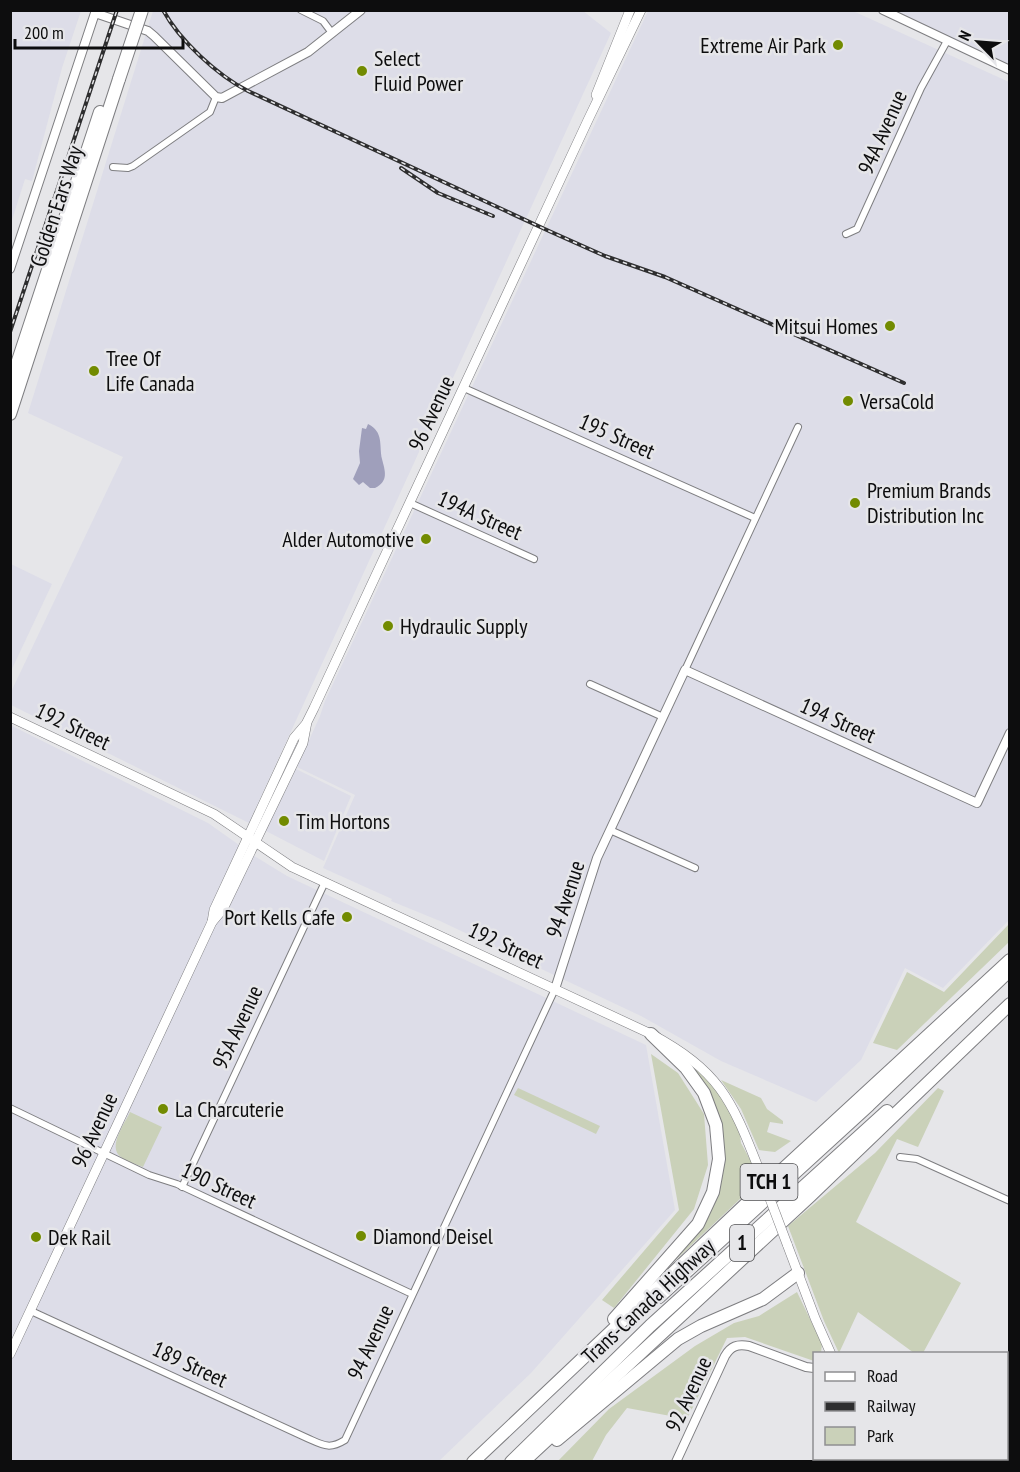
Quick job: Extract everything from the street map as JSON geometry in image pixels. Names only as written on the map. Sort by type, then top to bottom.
[{"type":"highway","name":"Golden Ears Way","points":[[10,414],[115,78],[133,10]]},
{"type":"highway","name":"Golden Ears Way","points":[[10,385],[115,78],[142,10]]},
{"type":"highway","name":"Trans-Canada Highway","points":[[473,1461],[783,1169],[1010,960]]},
{"type":"highway","name":"Trans-Canada Highway","points":[[588,1354],[638,1316],[722,1241],[1010,970]]},
{"type":"highway","name":"Trans-Canada Highway","points":[[523,1461],[810,1196],[1010,1004]]},
{"type":"highway","name":"Trans-Canada Highway","points":[[511,1461],[604,1370],[793,1196],[880,1117],[980,1032]]},
{"type":"highway","points":[[565,1376],[698,1224],[713,1192],[719,1159],[716,1125],[704,1093],[686,1068],[651,1034]]},
{"type":"highway","points":[[531,1461],[668,1346],[701,1326],[763,1299],[798,1273]]},
{"type":"main road","name":"96 Avenue","points":[[588,120],[604,71],[630,10]]},
{"type":"main road","name":"96 Avenue","points":[[10,1354],[212,922],[223,909],[251,841],[303,743],[307,722],[641,10]]},
{"type":"main road","name":"192 Street","points":[[10,717],[214,814],[292,867],[651,1034],[690,1058],[729,1099],[831,1352]]},
{"type":"street","points":[[302,10],[323,21],[332,33]]},
{"type":"street","points":[[10,269],[96,12],[148,31],[216,97],[228,96],[308,52],[362,10]]},
{"type":"street","points":[[883,10],[1010,70]]},
{"type":"street","name":"94A Avenue","points":[[846,234],[857,229],[921,88],[947,40]]},
{"type":"street","points":[[113,167],[133,166],[210,112],[216,97]]},
{"type":"street","name":"195 Street","points":[[464,388],[755,518]]},
{"type":"street","name":"94 Avenue","points":[[336,1446],[345,1440],[555,989],[588,882],[610,830],[798,427]]},
{"type":"street","name":"194A Street","points":[[410,503],[534,559]]},
{"type":"street","name":"194 Street","points":[[685,670],[977,803],[1010,733]]},
{"type":"street","points":[[590,684],[663,717]]},
{"type":"street","points":[[610,830],[695,868]]},
{"type":"street","name":"95A Avenue","points":[[182,1186],[325,882]]},
{"type":"street","name":"190 Street","points":[[10,1108],[149,1175],[182,1186],[412,1294]]},
{"type":"street","points":[[900,1157],[917,1159],[1010,1202]]},
{"type":"street","name":"189 Street","points":[[31,1311],[325,1446],[336,1446]]},
{"type":"street","name":"92 Avenue","points":[[675,1461],[725,1356],[736,1345],[749,1346],[813,1368]]},
{"type":"shaded area","points":[[11,10],[81,11],[62,68],[32,181],[25,179],[11,223]]},
{"type":"shaded area","points":[[153,11],[583,11],[611,33],[249,823],[11,705],[10,694],[123,457],[28,413]]},
{"type":"shaded area","points":[[648,11],[853,11],[1009,82],[1009,920],[943,988],[905,968],[861,1060],[816,1102],[721,1061],[641,1016],[323,868],[355,795],[297,767],[325,701]]},
{"type":"shaded area","points":[[893,11],[1009,11],[1009,65]]},
{"type":"shaded area","points":[[11,564],[52,584],[11,671]]},
{"type":"shaded area","points":[[10,725],[208,823],[287,876],[646,1045],[675,1210],[531,1373],[439,1461],[11,1461]]},
{"type":"shaded area","points":[[296,769],[351,796],[324,861],[266,831]]},
{"type":"green space","points":[[1009,924],[1009,942],[897,1050],[873,1043],[907,972],[944,992]]},
{"type":"green space","points":[[651,1054],[678,1073],[704,1114],[708,1165],[694,1209],[614,1308],[602,1300],[679,1210]]},
{"type":"green space","points":[[694,1067],[712,1083],[739,1127],[741,1143],[759,1181],[663,1272],[700,1225],[722,1153],[691,1071]]},
{"type":"green space","points":[[721,1080],[761,1098],[767,1109],[783,1121],[783,1124],[770,1122],[767,1132],[791,1141],[775,1152],[759,1150],[741,1109]]},
{"type":"green space","points":[[518,1088],[600,1126],[596,1134],[514,1095]]},
{"type":"green space","points":[[938,1088],[944,1091],[918,1147],[897,1139],[856,1222],[961,1283],[924,1352],[913,1352],[858,1312],[839,1352],[824,1321],[788,1226],[875,1153]]},
{"type":"green space","points":[[130,1112],[162,1127],[143,1167],[123,1159],[117,1153],[116,1141]]},
{"type":"green space","points":[[797,1292],[822,1344],[821,1352],[813,1352],[813,1361],[745,1337],[727,1338],[687,1419],[627,1408],[606,1435],[592,1461],[557,1462],[609,1409],[695,1346],[734,1323],[759,1316]]},
{"type":"water","points":[[368,424],[379,435],[385,472],[384,479],[375,488],[370,488],[363,482],[359,485],[353,479],[360,463],[362,428],[366,429]]},
{"type":"railway","points":[[10,332],[117,10]]},
{"type":"railway","points":[[163,10],[170,22],[200,56],[224,76],[248,91],[605,256],[665,277],[904,383]]},
{"type":"railway","points":[[401,168],[438,193],[493,216]]},
{"type":"place","name":"Extreme Air Park","points":[[838,45]]},
{"type":"place","name":"Select Fluid Power","points":[[362,71]]},
{"type":"place","name":"Mitsui Homes","points":[[890,326]]},
{"type":"place","name":"Tree Of Life Canada","points":[[94,371]]},
{"type":"place","name":"VersaCold","points":[[848,401]]},
{"type":"place","name":"Premium Brands Distribution Inc","points":[[855,503]]},
{"type":"place","name":"Alder Automotive","points":[[426,539]]},
{"type":"place","name":"Hydraulic Supply","points":[[388,626]]},
{"type":"place","name":"Tim Hortons","points":[[284,821]]},
{"type":"place","name":"Port Kells Cafe","points":[[347,917]]},
{"type":"place","name":"La Charcuterie","points":[[163,1109]]},
{"type":"place","name":"Diamond Deisel","points":[[361,1236]]},
{"type":"place","name":"Dek Rail","points":[[36,1237]]}]
